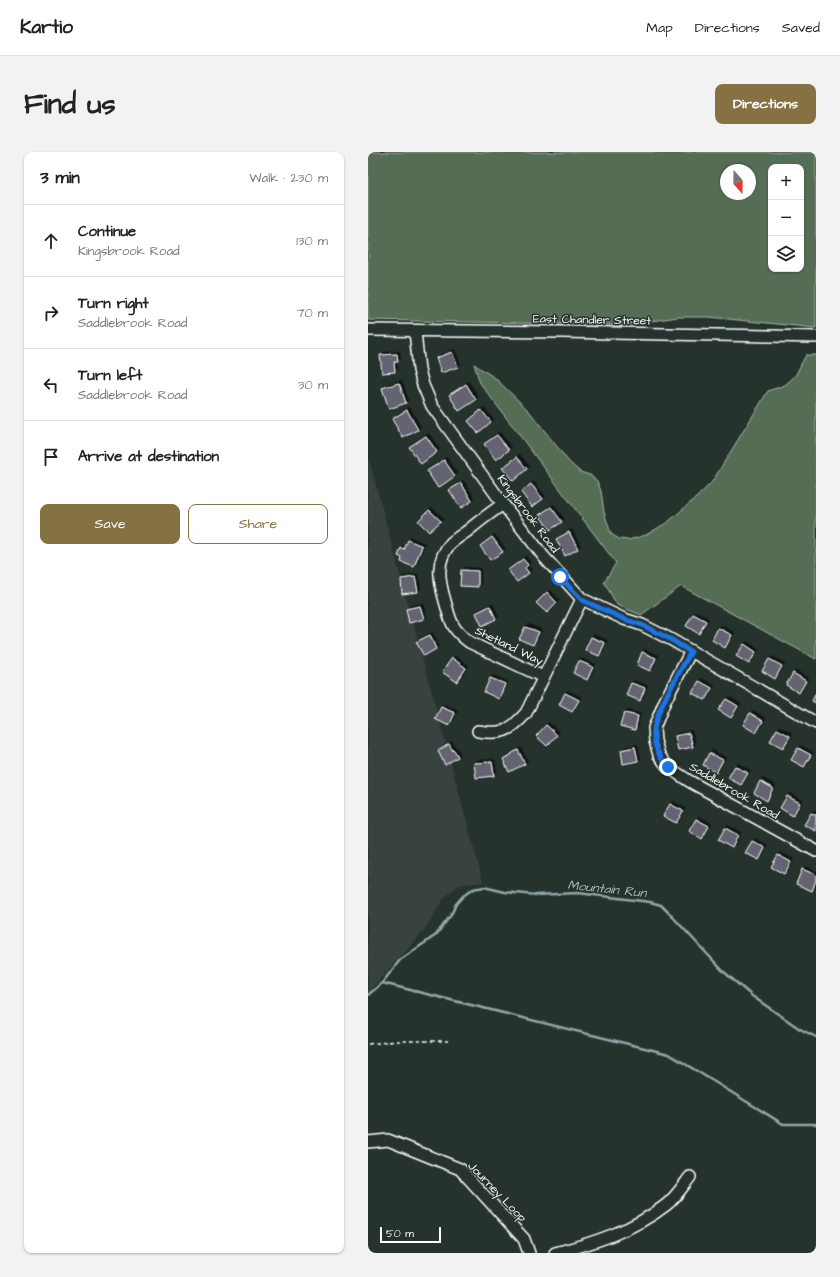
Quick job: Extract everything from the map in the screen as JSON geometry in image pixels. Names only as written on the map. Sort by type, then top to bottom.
[{"type":"street","name":"East Chandler Street","points":[[368,330],[560,332],[816,338]]},
{"type":"street","name":"Kingsbrook Road","points":[[415,331],[419,370],[423,385],[432,406],[503,504],[544,557],[582,600],[624,619],[642,625],[670,639],[816,723]]},
{"type":"street","name":"Shetland Way","points":[[503,504],[452,543],[444,552],[439,571],[440,582],[453,627],[461,636],[469,642],[543,677]]},
{"type":"street","points":[[478,731],[493,734],[506,730],[518,722],[526,713],[534,700],[543,677],[582,600]]},
{"type":"street","name":"Saddlebrook Road","points":[[691,652],[665,701],[654,728],[655,741],[659,755],[668,767],[689,781],[816,851]]},
{"type":"street","name":"Journey Loop","points":[[368,1142],[388,1140],[460,1169],[524,1239],[529,1253]]},
{"type":"street","points":[[555,1253],[581,1246],[630,1228],[667,1204],[690,1177]]},
{"type":"path","points":[[368,1044],[400,1041],[448,1041]]},
{"type":"shaded area","points":[[368,456],[483,882],[459,885],[444,898],[423,932],[368,992]]},
{"type":"green space","points":[[368,152],[816,152],[816,328],[709,317],[678,317],[624,325],[368,320]]},
{"type":"green space","points":[[806,355],[816,355],[816,659],[681,586],[641,615],[617,605],[604,582],[616,563],[480,383],[474,364],[495,378],[529,411],[569,462],[580,472],[590,475],[597,481],[601,491],[604,512],[611,534],[619,539],[628,540],[646,535],[668,522],[712,482],[768,391],[785,385],[795,376]]},
{"type":"building","points":[[452,352],[458,367],[441,373],[436,358]]},
{"type":"building","points":[[397,354],[398,362],[394,362],[395,372],[382,373],[380,355]]},
{"type":"building","points":[[399,383],[406,403],[389,409],[382,388]]},
{"type":"building","points":[[466,384],[476,400],[459,411],[449,395]]},
{"type":"building","points":[[407,410],[418,430],[403,438],[392,419]]},
{"type":"building","points":[[481,410],[491,422],[478,433],[468,421]]},
{"type":"building","points":[[497,435],[509,450],[496,460],[484,444]]},
{"type":"building","points":[[426,436],[437,452],[421,464],[409,447]]},
{"type":"building","points":[[517,457],[527,469],[513,481],[502,468]]},
{"type":"building","points":[[444,460],[455,476],[438,488],[427,471]]},
{"type":"building","points":[[461,483],[472,501],[461,508],[449,490]]},
{"type":"building","points":[[531,484],[543,499],[532,507],[521,492]]},
{"type":"building","points":[[551,507],[562,522],[550,530],[539,515]]},
{"type":"building","points":[[429,510],[441,521],[429,532],[418,521]]},
{"type":"building","points":[[569,532],[578,549],[565,556],[556,539]]},
{"type":"building","points":[[492,537],[503,552],[490,560],[480,546]]},
{"type":"building","points":[[408,540],[422,546],[414,567],[401,562],[402,558],[398,556],[401,548],[404,550]]},
{"type":"building","points":[[523,559],[528,565],[525,568],[529,573],[517,582],[508,570]]},
{"type":"building","points":[[461,570],[478,571],[478,587],[460,586]]},
{"type":"building","points":[[415,577],[418,592],[402,594],[401,579]]},
{"type":"building","points":[[547,592],[557,603],[547,613],[536,603]]},
{"type":"building","points":[[420,606],[424,619],[409,623],[406,609]]},
{"type":"building","points":[[490,606],[496,619],[482,626],[476,613]]},
{"type":"building","points":[[693,614],[706,621],[699,634],[686,626]]},
{"type":"building","points":[[525,627],[539,632],[533,645],[519,639]]},
{"type":"building","points":[[718,628],[732,635],[725,648],[712,640]]},
{"type":"building","points":[[430,635],[436,649],[424,656],[416,642]]},
{"type":"building","points":[[591,637],[605,643],[599,656],[585,650]]},
{"type":"building","points":[[744,644],[756,652],[749,664],[736,656]]},
{"type":"building","points":[[642,652],[656,658],[650,671],[637,665]]},
{"type":"building","points":[[452,658],[466,668],[457,682],[442,672]]},
{"type":"building","points":[[769,659],[782,666],[775,679],[762,671]]},
{"type":"building","points":[[579,661],[593,667],[587,680],[573,673]]},
{"type":"building","points":[[793,673],[806,681],[799,693],[786,685]]},
{"type":"building","points":[[490,678],[505,684],[499,699],[484,692]]},
{"type":"building","points":[[699,681],[712,688],[705,700],[692,693]]},
{"type":"building","points":[[631,683],[645,688],[640,701],[626,695]]},
{"type":"building","points":[[565,693],[579,700],[572,712],[559,705]]},
{"type":"building","points":[[816,693],[816,703],[812,701]]},
{"type":"building","points":[[726,699],[738,706],[731,718],[718,710]]},
{"type":"building","points":[[441,707],[455,713],[449,726],[435,719]]},
{"type":"building","points":[[624,713],[638,716],[635,730],[620,726]]},
{"type":"building","points":[[750,713],[763,721],[756,733],[743,725]]},
{"type":"building","points":[[546,725],[557,735],[547,746],[536,736]]},
{"type":"building","points":[[777,729],[790,736],[783,748],[770,741]]},
{"type":"building","points":[[689,733],[693,747],[678,750],[675,736]]},
{"type":"building","points":[[449,744],[458,757],[445,765],[438,751]]},
{"type":"building","points":[[635,747],[638,761],[623,764],[621,750]]},
{"type":"building","points":[[798,748],[811,755],[804,767],[791,760]]},
{"type":"building","points":[[518,750],[525,764],[509,772],[503,759]]},
{"type":"building","points":[[709,753],[723,760],[716,773],[703,765]]},
{"type":"building","points":[[492,762],[494,776],[476,778],[474,763]]},
{"type":"building","points":[[735,766],[748,773],[741,785],[728,778]]},
{"type":"building","points":[[760,781],[773,788],[767,801],[754,793]]},
{"type":"building","points":[[787,796],[800,803],[793,816],[780,808]]},
{"type":"building","points":[[670,804],[683,811],[676,823],[663,816]]},
{"type":"building","points":[[811,813],[816,815],[816,831],[804,825]]},
{"type":"building","points":[[696,819],[709,826],[702,839],[689,831]]},
{"type":"building","points":[[725,828],[738,835],[732,848],[718,840]]},
{"type":"building","points":[[752,841],[765,848],[759,860],[745,853]]},
{"type":"building","points":[[778,855],[791,862],[784,874],[771,867]]},
{"type":"building","points":[[802,869],[816,875],[816,880],[812,891],[796,884]]},
{"type":"waterway","name":"Mountain Run","points":[[368,995],[382,983],[400,960],[436,935],[451,915],[456,904],[463,896],[473,889],[484,887],[505,892],[536,895],[578,893],[650,902],[661,905],[723,971],[752,996],[800,1029],[816,1037]]},
{"type":"waterway","points":[[382,983],[669,1054],[783,1124],[816,1124]]},
{"type":"route","points":[[560,577],[582,600],[624,619],[642,625],[670,639],[691,652],[665,701],[654,728],[656,748],[659,755],[668,767]]}]
